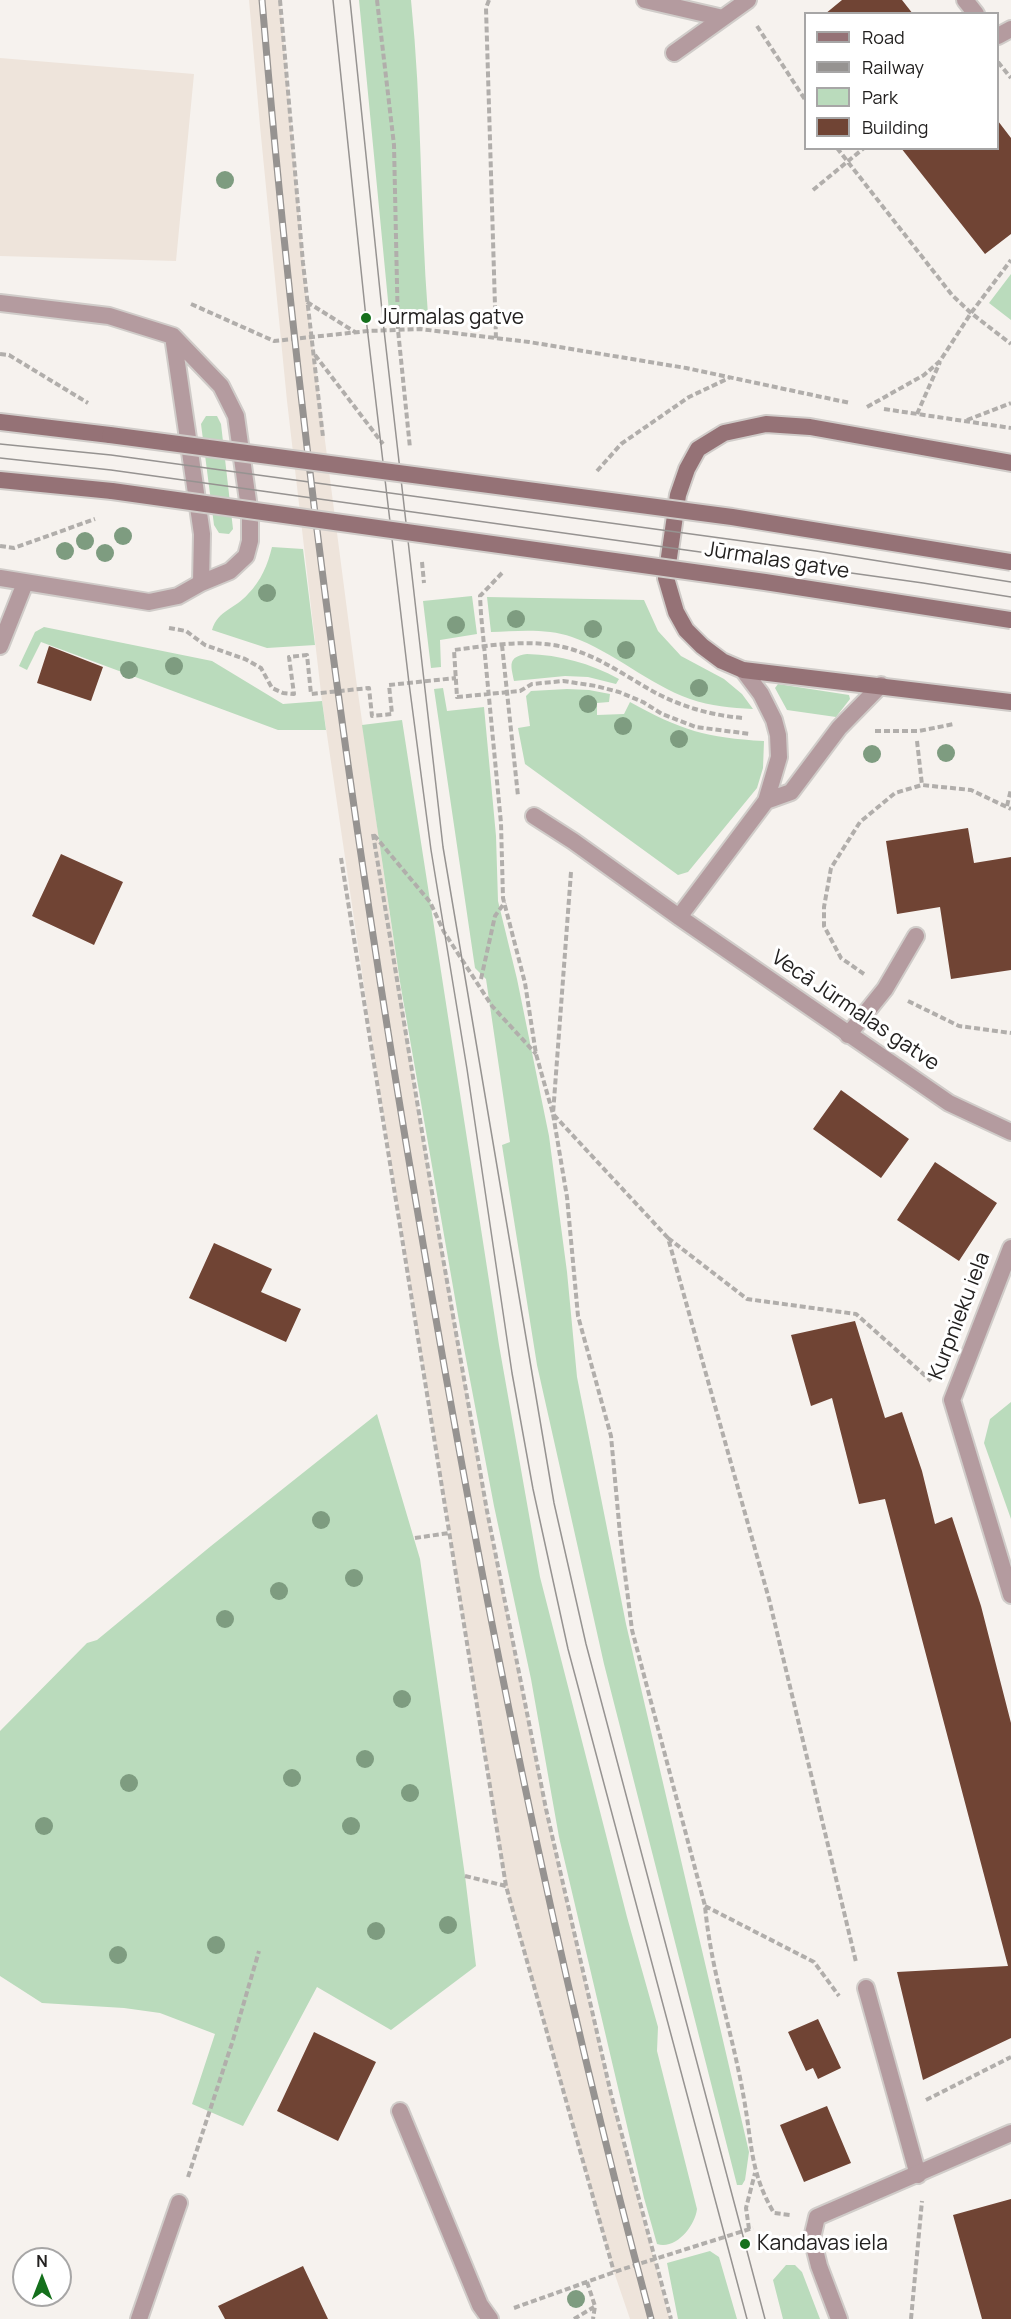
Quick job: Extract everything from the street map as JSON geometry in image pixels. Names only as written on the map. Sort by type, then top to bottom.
[{"type":"main road","name":"Jūrmalas gatve","points":[[0,422],[720,516],[1011,562]]},
{"type":"main road","points":[[1011,463],[810,427],[766,424],[724,433],[698,449],[687,469],[678,495],[666,578],[676,612],[686,630],[722,661],[743,670],[1011,702]]},
{"type":"main road","name":"Jūrmalas gatve","points":[[0,480],[112,491],[765,582],[1011,620]]},
{"type":"street","points":[[645,0],[723,18]]},
{"type":"street","points":[[965,0],[974,12]]},
{"type":"street","points":[[674,52],[745,2]]},
{"type":"street","points":[[0,303],[109,316],[173,336],[221,386],[236,416],[250,515],[250,541],[246,556],[230,571],[178,596],[149,602],[0,578]]},
{"type":"street","points":[[173,336],[202,534],[201,584]]},
{"type":"street","points":[[0,646],[25,583]]},
{"type":"street","points":[[679,917],[766,801],[779,757],[776,728],[761,694],[743,670]]},
{"type":"street","points":[[766,801],[791,792],[839,728],[881,685]]},
{"type":"street","name":"Vecā Jūrmalas gatve","points":[[534,816],[949,1103],[1011,1132]]},
{"type":"street","points":[[848,1035],[885,989],[916,936]]},
{"type":"street","name":"Kurpnieku iela","points":[[952,1400],[1011,1248]]},
{"type":"street","points":[[952,1400],[1011,1595]]},
{"type":"street","points":[[866,1988],[918,2175]]},
{"type":"street","points":[[400,2111],[480,2305],[490,2319]]},
{"type":"street","points":[[838,2319],[819,2266],[812,2238],[817,2217],[1011,2133]]},
{"type":"street","points":[[139,2319],[179,2204]]},
{"type":"path","points":[[280,0],[307,302],[315,354],[323,438]]},
{"type":"path","points":[[377,0],[394,146],[398,330],[411,454]]},
{"type":"path","points":[[489,0],[486,8],[496,339]]},
{"type":"path","points":[[745,2],[804,97]]},
{"type":"path","points":[[999,62],[1011,78]]},
{"type":"path","points":[[838,150],[846,163],[952,295],[1011,344]]},
{"type":"path","points":[[813,190],[862,150]]},
{"type":"path","points":[[917,414],[940,361],[971,313],[1011,261]]},
{"type":"path","points":[[307,302],[356,333]]},
{"type":"path","points":[[190,304],[274,341],[420,329],[686,368],[867,407],[1011,428]]},
{"type":"path","points":[[0,354],[9,356],[95,408]]},
{"type":"path","points":[[315,354],[387,449]]},
{"type":"path","points":[[867,407],[924,375],[940,361]]},
{"type":"path","points":[[965,421],[1011,403]]},
{"type":"path","points":[[0,546],[14,548],[98,518]]},
{"type":"path","points":[[422,560],[424,584]]},
{"type":"path","points":[[481,614],[501,823],[505,902],[525,983],[536,1054],[553,1114],[567,1197],[578,1316],[611,1437],[632,1630],[705,1906],[708,1937],[744,2099],[755,2172],[761,2192],[774,2213],[817,2217]]},
{"type":"path","points":[[544,644],[577,650],[691,709],[776,728],[721,732],[696,727],[663,714],[620,692],[563,681],[532,684],[520,691],[457,697],[454,650],[484,646],[544,644]]},
{"type":"path","points":[[205,645],[245,659],[261,668],[272,688],[283,693],[294,694],[289,657],[307,655],[311,694],[369,687],[372,716],[392,714],[389,685],[456,678]]},
{"type":"path","points":[[502,645],[517,794],[523,810],[534,816]]},
{"type":"path","points":[[839,728],[884,732],[919,731],[959,723]]},
{"type":"path","points":[[917,741],[922,785]]},
{"type":"path","points":[[1011,789],[1009,808],[971,790],[922,785],[895,793],[860,822],[831,868],[824,907],[824,926],[841,958],[885,989],[959,1026],[1011,1033]]},
{"type":"path","points":[[536,1054],[492,1006],[444,932],[430,902],[373,834],[483,1488],[546,1809],[635,2192],[671,2319]]},
{"type":"path","points":[[573,841],[553,1114],[668,1238],[747,1299],[856,1314],[952,1400]]},
{"type":"path","points":[[341,858],[506,1886],[614,2272]]},
{"type":"path","points":[[481,979],[495,916],[505,902]]},
{"type":"path","points":[[668,1238],[769,1599],[855,1959],[866,1988]]},
{"type":"path","points":[[415,1538],[449,1533]]},
{"type":"path","points":[[465,1876],[506,1886]]},
{"type":"path","points":[[705,1906],[814,1962],[841,1998]]},
{"type":"path","points":[[179,2204],[233,2040],[259,1951]]},
{"type":"path","points":[[899,2109],[927,2099],[1011,2057]]},
{"type":"path","points":[[512,2309],[614,2272],[751,2229],[746,2208],[755,2172]]},
{"type":"path","points":[[911,2319],[922,2197]]},
{"type":"path","points":[[587,2282],[595,2306],[593,2319]]},
{"type":"path","points":[[574,2319],[595,2306]]},
{"type":"shaded area","points":[[249,0],[280,0],[307,302],[356,679],[416,1097],[487,1511],[546,1809],[611,2094],[670,2319],[630,2319],[614,2272],[506,1886],[376,1068],[322,701],[287,401]]},
{"type":"shaded area","points":[[0,58],[194,74],[176,261],[0,256]]},
{"type":"green space","points":[[359,0],[411,0],[415,39],[428,315],[389,311]]},
{"type":"green space","points":[[1011,274],[1011,320],[989,303]]},
{"type":"green space","points":[[206,416],[217,416],[221,424],[233,529],[229,534],[219,533],[214,525],[201,424]]},
{"type":"green space","points":[[272,547],[303,549],[315,645],[267,648],[212,630],[218,618],[243,599],[257,584]]},
{"type":"green space","points":[[472,596],[477,634],[440,640],[441,667],[431,668],[423,601]]},
{"type":"green space","points":[[487,597],[644,600],[658,631],[681,656],[724,679],[742,694],[753,709],[721,706],[690,699],[660,685],[587,643],[562,634],[532,631],[491,632]]},
{"type":"green space","points":[[44,627],[212,661],[283,704],[322,701],[326,730],[278,730],[41,642],[27,670],[19,666],[35,632]]},
{"type":"green space","points":[[527,654],[574,661],[597,668],[619,679],[616,684],[588,677],[565,676],[514,681],[513,660]]},
{"type":"green space","points":[[778,684],[849,695],[850,699],[836,717],[787,710],[775,688]]},
{"type":"green space","points":[[443,688],[447,711],[484,707],[496,836],[498,901],[517,979],[549,1136],[567,1272],[577,1377],[626,1624],[749,2152],[745,2180],[742,2185],[737,2185],[604,1664],[537,1365],[502,1145],[510,1142],[486,979],[475,968],[434,689]]},
{"type":"green space","points":[[567,689],[610,694],[609,702],[597,703],[597,715],[624,714],[630,702],[694,731],[726,738],[764,741],[763,768],[757,788],[688,872],[678,875],[525,764],[518,728],[530,726],[526,696],[531,691]]},
{"type":"green space","points":[[402,720],[499,1345],[540,1577],[627,1917],[658,2027],[657,2051],[697,2209],[693,2222],[683,2235],[664,2245],[657,2244],[644,2198],[559,1837],[531,1679],[494,1506],[460,1327],[400,982],[362,725]]},
{"type":"green space","points":[[1011,1402],[1011,1519],[984,1443],[990,1419]]},
{"type":"green space","points":[[377,1414],[420,1559],[476,1966],[391,2030],[317,1987],[243,2126],[192,2104],[215,2034],[160,2013],[124,2008],[42,2003],[0,1976],[0,1731],[87,1643],[97,1640]]},
{"type":"green space","points":[[710,2251],[719,2257],[737,2319],[678,2319],[667,2263]]},
{"type":"green space","points":[[786,2265],[795,2265],[802,2272],[820,2319],[783,2319],[773,2280]]},
{"type":"building","points":[[842,0],[902,0],[911,12],[827,12]]},
{"type":"building","points":[[999,122],[1011,138],[1011,234],[985,254],[903,150],[999,150]]},
{"type":"building","points":[[49,646],[103,667],[91,701],[37,683]]},
{"type":"building","points":[[968,828],[974,863],[1011,857],[1011,970],[951,979],[940,907],[897,914],[886,841]]},
{"type":"building","points":[[61,854],[123,882],[94,945],[32,916]]},
{"type":"building","points":[[841,1090],[909,1139],[881,1178],[813,1129]]},
{"type":"building","points":[[935,1162],[997,1203],[959,1261],[897,1220]]},
{"type":"building","points":[[214,1243],[272,1269],[261,1292],[301,1309],[286,1342],[189,1298]]},
{"type":"building","points":[[855,1321],[885,1418],[902,1412],[922,1471],[935,1524],[952,1517],[981,1606],[1011,1723],[1011,2038],[923,2080],[897,1972],[1008,1966],[885,1499],[859,1504],[832,1398],[811,1406],[791,1335]]},
{"type":"building","points":[[818,2019],[841,2068],[818,2079],[813,2068],[806,2071],[788,2032]]},
{"type":"building","points":[[314,2032],[376,2062],[338,2141],[277,2111]]},
{"type":"building","points":[[827,2106],[851,2163],[804,2182],[780,2125]]},
{"type":"building","points":[[1011,2199],[1011,2319],[982,2319],[953,2215]]},
{"type":"building","points":[[303,2266],[328,2319],[225,2319],[218,2306]]},
{"type":"tram line","points":[[333,0],[366,318],[409,683],[431,850],[467,1069],[512,1373],[533,1489],[568,1649],[747,2319]]},
{"type":"tram line","points":[[350,0],[384,330],[443,847],[554,1503],[586,1644],[765,2319]]},
{"type":"tram line","points":[[0,444],[111,455],[816,551],[1011,582]]},
{"type":"tram line","points":[[0,458],[111,470],[1011,597]]},
{"type":"railway","points":[[262,0],[291,306],[327,612],[370,916],[419,1220],[468,1496],[522,1772],[583,2046],[651,2319]]},
{"type":"place","name":"Jūrmalas gatve","points":[[366,318]]},
{"type":"place","name":"Kandavas iela","points":[[745,2244]]}]
